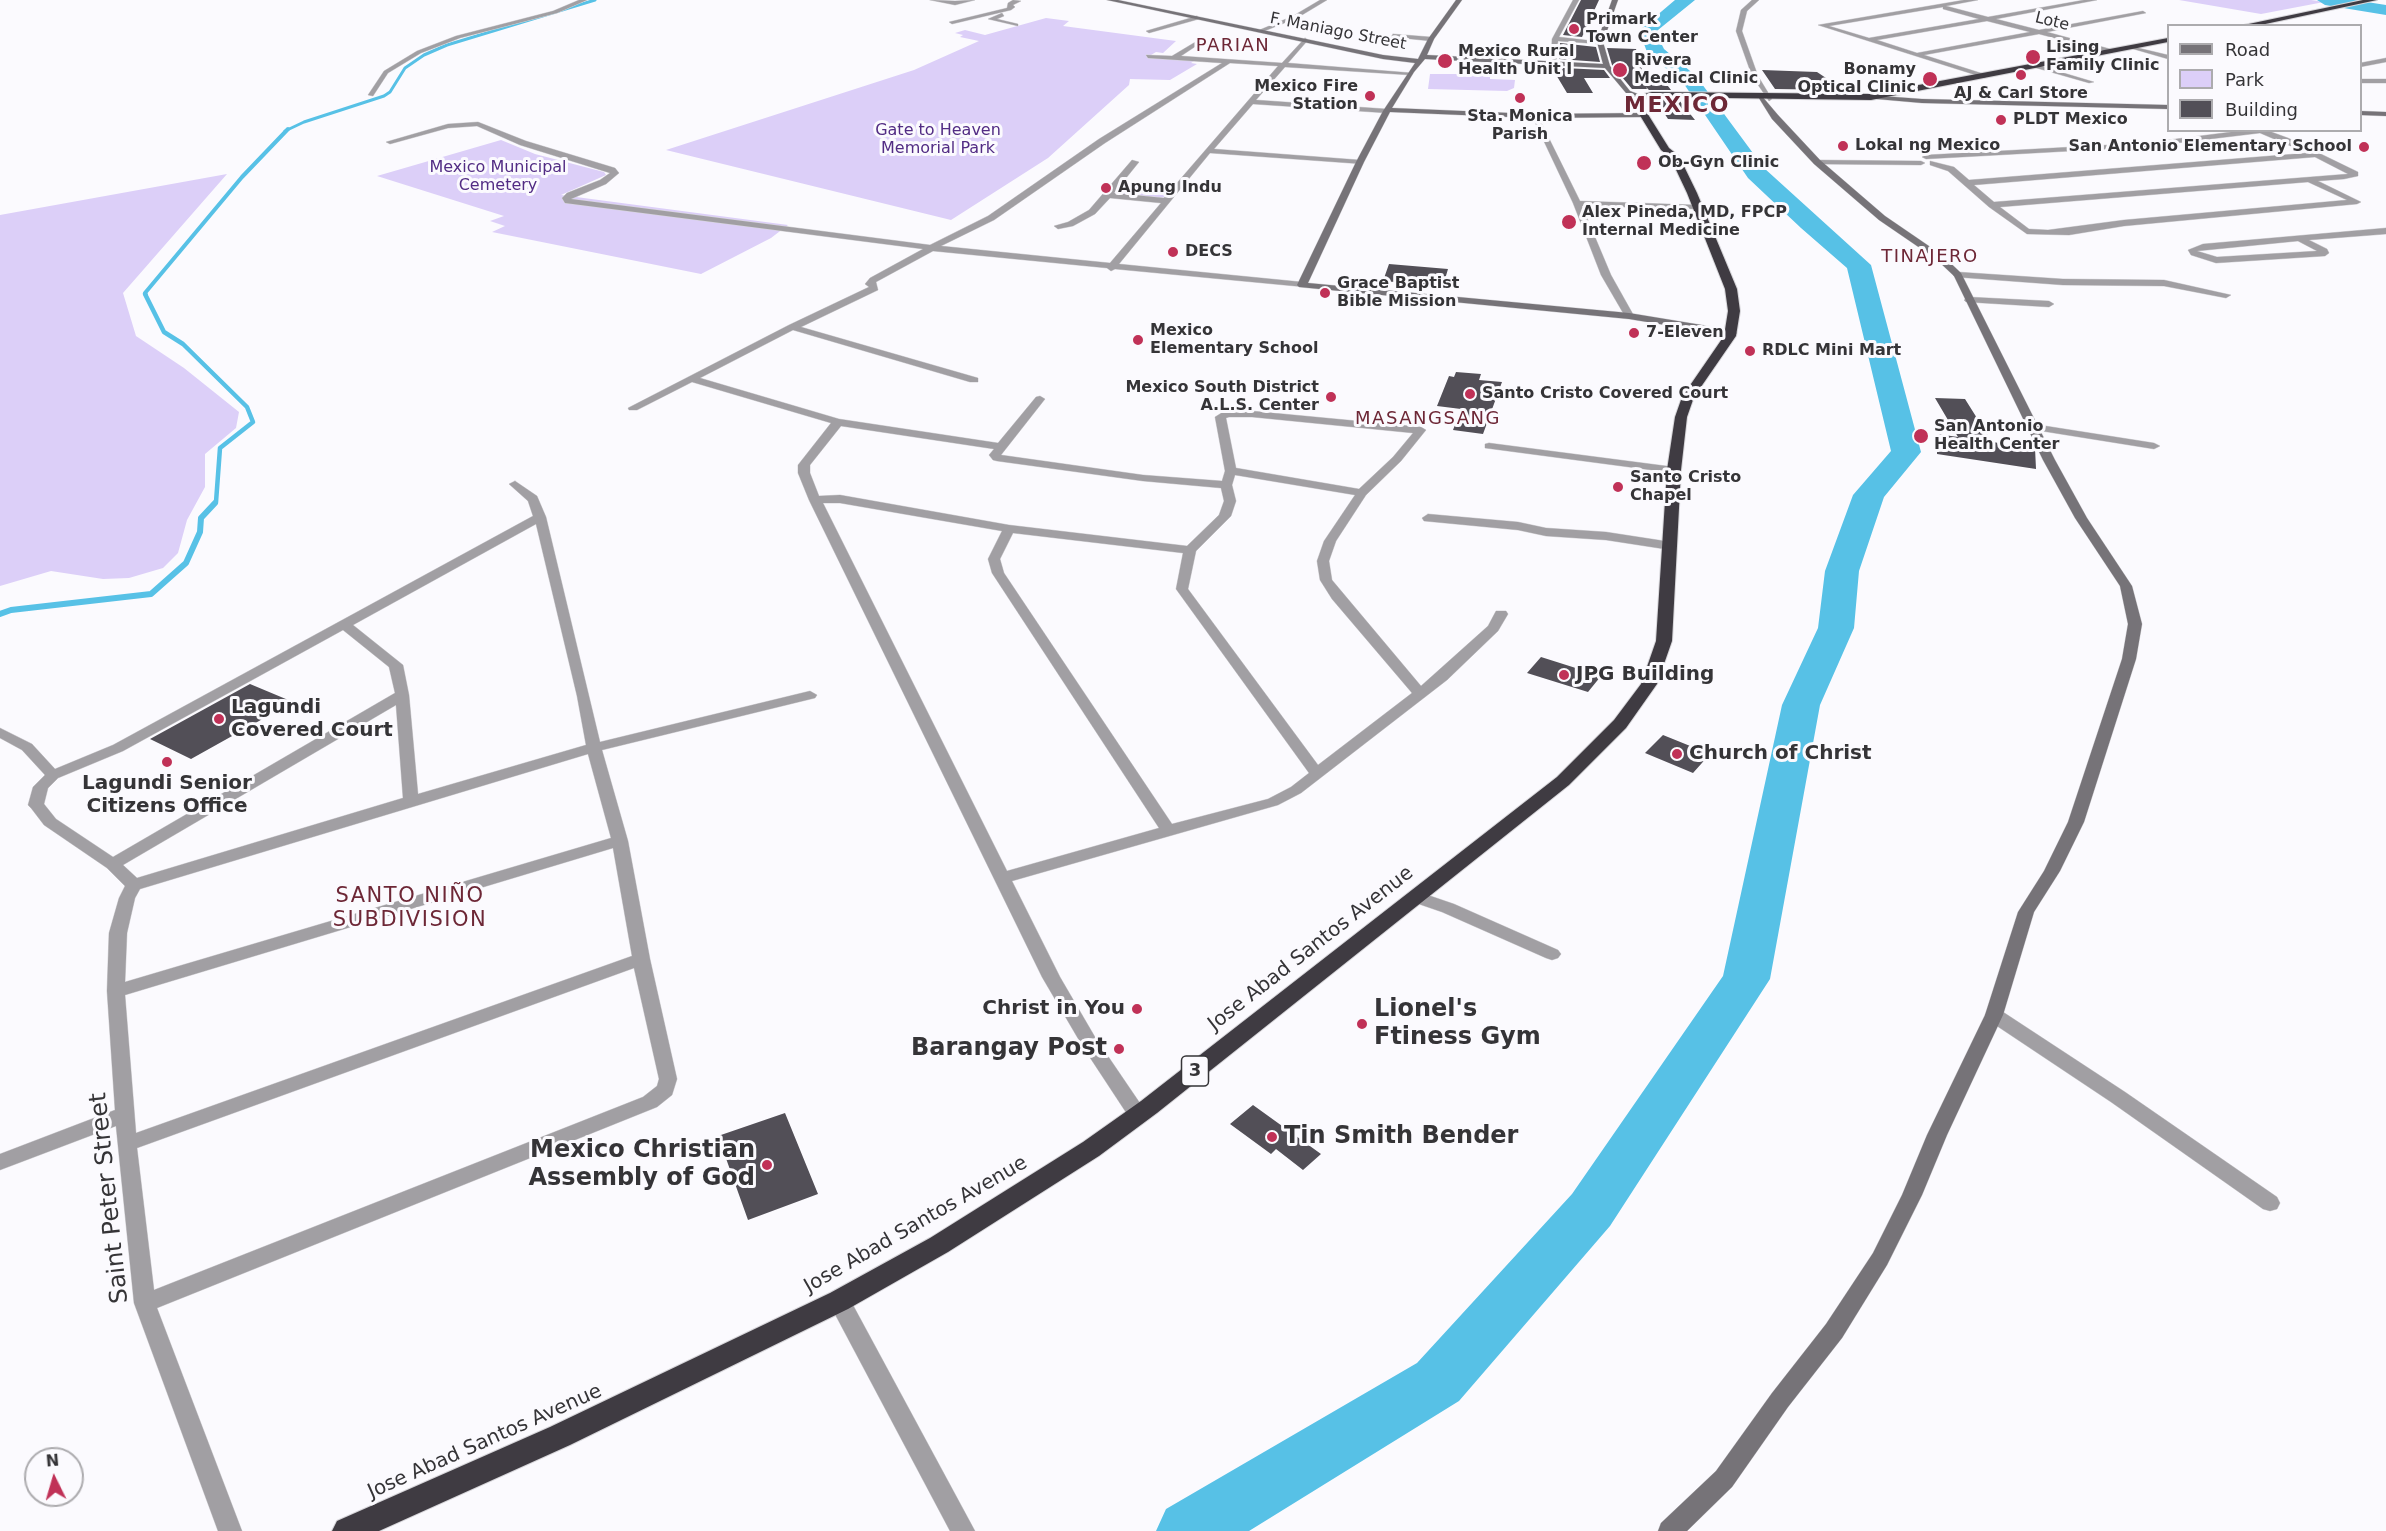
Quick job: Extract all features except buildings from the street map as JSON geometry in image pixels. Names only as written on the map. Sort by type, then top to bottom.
[{"type":"highway","points":[[2252,24],[2374,0]]},
{"type":"highway","points":[[1642,98],[1673,96],[1857,100],[2167,40]]},
{"type":"highway","name":"Jose Abad Santos Avenue","points":[[346,1531],[560,1436],[839,1301],[939,1245],[1091,1149],[1138,1115],[1577,769],[1626,716],[1649,684],[1664,640],[1674,470],[1685,403],[1732,333],[1734,310],[1731,289],[1697,207],[1674,156],[1666,150],[1634,99],[1642,98],[1677,150],[1674,156]]},
{"type":"street","points":[[371,95],[386,72],[419,52],[464,35],[555,12],[584,0]]},
{"type":"street","points":[[933,0],[955,3],[972,0]]},
{"type":"street","points":[[1016,0],[1018,1],[1010,4],[1012,7],[1007,12],[991,18],[1016,25]]},
{"type":"street","name":"F. Maniago Street","points":[[1110,0],[1383,57],[1607,66]]},
{"type":"street","points":[[1260,31],[1295,17],[1324,0]]},
{"type":"street","points":[[1302,285],[1359,162],[1410,73],[1459,0]]},
{"type":"street","points":[[1553,63],[1555,39],[1576,0]]},
{"type":"street","points":[[1615,0],[1600,42],[1607,66],[1617,81],[1628,92],[1642,98]]},
{"type":"street","points":[[1670,1531],[1724,1479],[1780,1400],[1834,1331],[1880,1259],[1912,1196],[1937,1135],[1994,1015],[2026,912],[2052,871],[2076,822],[2128,659],[2134,624],[2126,586],[2081,518],[1958,275],[1939,257],[1882,218],[1814,159],[1764,97],[1739,31],[1744,10],[1756,0]]},
{"type":"street","name":"Lote","points":[[1916,0],[2112,51]]},
{"type":"street","points":[[1975,0],[1821,24],[1984,76]]},
{"type":"street","points":[[1866,40],[2094,0]]},
{"type":"street","points":[[952,22],[1009,9]]},
{"type":"street","points":[[1914,55],[2143,13]]},
{"type":"street","points":[[985,14],[1029,24]]},
{"type":"street","points":[[1149,31],[1197,18]]},
{"type":"street","points":[[1159,28],[1178,32]]},
{"type":"street","points":[[1393,36],[1431,39]]},
{"type":"street","points":[[1555,39],[1600,42]]},
{"type":"street","points":[[1111,267],[1305,40]]},
{"type":"street","points":[[1174,57],[1186,52],[1197,43]]},
{"type":"street","points":[[2132,47],[2167,56]]},
{"type":"street","points":[[1148,56],[1410,73]]},
{"type":"street","points":[[2362,65],[2386,60]]},
{"type":"street","points":[[633,408],[792,327],[875,288],[870,284],[873,280],[962,231],[991,218],[1102,141],[1229,61]]},
{"type":"street","points":[[2035,66],[2091,82]]},
{"type":"street","points":[[2362,81],[2386,81]]},
{"type":"street","points":[[1867,97],[1940,102],[2167,107]]},
{"type":"street","points":[[1252,102],[1534,116],[1644,115]]},
{"type":"street","points":[[2362,113],[2386,114]]},
{"type":"street","points":[[1534,116],[1577,202],[1606,275],[1629,316]]},
{"type":"street","points":[[390,142],[448,126],[478,124],[523,143],[612,170],[615,173],[603,182],[570,195],[566,198],[568,201],[934,248],[1629,316],[1732,333]]},
{"type":"street","points":[[1814,159],[1927,161],[2145,145],[2253,132]]},
{"type":"street","points":[[1992,205],[2344,177],[2355,174],[2317,154],[2263,132]]},
{"type":"street","points":[[1208,151],[1359,162]]},
{"type":"street","points":[[1965,183],[2317,154]]},
{"type":"street","points":[[1814,159],[1912,159],[1948,167],[1992,205],[2027,231],[2048,233],[2124,223],[2357,202],[2356,199],[2308,180]]},
{"type":"street","points":[[1059,226],[1070,224],[1092,212],[1135,162]]},
{"type":"street","points":[[1108,195],[1166,201]]},
{"type":"street","points":[[1577,202],[1697,207]]},
{"type":"street","points":[[2299,238],[2325,253],[2216,260],[2194,253],[2192,250],[2299,238],[2386,231]]},
{"type":"street","points":[[1958,275],[2063,282],[2164,283],[2226,295]]},
{"type":"street","points":[[1969,300],[2049,304]]},
{"type":"street","points":[[792,327],[975,380]]},
{"type":"street","points":[[692,379],[838,422],[1000,447]]},
{"type":"street","points":[[1041,399],[1000,447],[995,455],[997,458],[1143,478],[1226,485]]},
{"type":"street","points":[[1317,774],[1182,589],[1190,550],[1225,516],[1230,501],[1226,485],[1231,471],[1220,417],[1227,414],[1252,414],[1420,430],[1397,459],[1362,493],[1330,541],[1323,561],[1326,580],[1337,596],[1420,694]]},
{"type":"street","points":[[838,422],[804,465],[804,472],[815,500],[1051,977],[1089,1042],[1138,1115]]},
{"type":"street","points":[[2033,427],[2154,446]]},
{"type":"street","points":[[1489,446],[1674,470]]},
{"type":"street","points":[[1231,471],[1362,493]]},
{"type":"street","points":[[145,1303],[650,1102],[665,1090],[668,1079],[641,958],[620,841],[594,747],[584,696],[540,517],[533,499],[515,484]]},
{"type":"street","points":[[815,500],[840,499],[1009,529],[1190,550]]},
{"type":"street","points":[[540,517],[345,626],[118,748],[53,776],[41,787],[36,806],[50,822],[112,864],[134,885],[411,800],[594,747],[810,695]]},
{"type":"street","points":[[1428,518],[1518,526],[1546,532],[1606,536],[1671,546]]},
{"type":"street","points":[[1009,529],[994,559],[998,573],[1168,830]]},
{"type":"street","points":[[1003,878],[1273,802],[1296,790],[1442,677],[1493,628],[1501,614]]},
{"type":"street","points":[[345,626],[396,665],[402,695],[411,800]]},
{"type":"street","points":[[112,864],[402,695]]},
{"type":"street","points":[[0,732],[27,747],[53,776]]},
{"type":"street","points":[[116,991],[620,841]]},
{"type":"street","name":"Saint Peter Street","points":[[134,885],[127,898],[118,933],[116,991],[127,1144],[145,1303],[230,1531]]},
{"type":"street","points":[[1416,897],[1448,908],[1552,954]]},
{"type":"street","points":[[127,1144],[641,958]]},
{"type":"street","points":[[1994,1015],[2118,1097],[2270,1203]]},
{"type":"street","points":[[0,1162],[126,1114]]},
{"type":"street","points":[[839,1301],[963,1531]]},
{"type":"green space","points":[[2179,0],[2311,0],[2324,2],[2261,14]]},
{"type":"green space","name":"Gate to Heaven Memorial Park","points":[[1046,18],[1069,21],[1063,26],[1176,41],[1163,53],[1156,52],[1151,55],[1197,59],[1191,63],[1197,64],[1170,80],[1130,79],[1129,85],[1048,158],[951,220],[666,150],[914,70],[979,41],[960,37],[963,35],[955,33],[965,30],[985,35]]},
{"type":"green space","points":[[1430,74],[1490,74],[1490,79],[1515,80],[1514,88],[1507,91],[1428,89]]},
{"type":"green space","name":"Mexico Municipal Cemetery","points":[[501,140],[535,154],[604,172],[606,175],[561,195],[788,225],[771,238],[701,274],[492,232],[505,226],[490,221],[504,216],[377,176]]},
{"type":"green space","points":[[227,174],[123,293],[136,336],[184,368],[239,412],[236,428],[205,454],[205,487],[187,520],[178,553],[163,568],[129,578],[103,579],[51,571],[0,586],[0,215]]},
{"type":"green space","points":[[1120,183],[1175,189],[1167,198],[1110,193]]},
{"type":"waterway","points":[[287,130],[304,122],[384,96],[390,92],[405,68],[424,55],[447,45],[595,0]]},
{"type":"waterway","points":[[1189,1531],[1438,1382],[1591,1210],[1746,979],[1801,705],[1836,628],[1842,571],[1869,495],[1906,452],[1859,265],[1809,223],[1756,173],[1690,80],[1656,52],[1648,33],[1650,28],[1674,7],[1687,0]]},
{"type":"waterway","points":[[2325,0],[2386,10]]},
{"type":"waterway","points":[[146,295],[145,293],[242,177],[287,130]]},
{"type":"waterway","points":[[145,294],[164,332],[183,344],[247,407],[253,422],[220,448],[215,503]]},
{"type":"waterway","points":[[0,614],[11,610],[151,594],[186,563],[200,532],[201,518],[215,503]]},
{"type":"place","name":"Primark Town Center","points":[[1574,29]]},
{"type":"place","name":"Lising Family Clinic","points":[[2033,57]]},
{"type":"place","name":"Mexico Rural Health Unit I","points":[[1445,61]]},
{"type":"place","name":"Rivera Medical Clinic","points":[[1620,70]]},
{"type":"place","name":"AJ & Carl Store","points":[[2021,75]]},
{"type":"place","name":"Bonamy Optical Clinic","points":[[1930,79]]},
{"type":"place","name":"Mexico Fire Station","points":[[1370,96]]},
{"type":"place","name":"Sta. Monica Parish","points":[[1520,98]]},
{"type":"place","name":"PLDT Mexico","points":[[2001,120]]},
{"type":"place","name":"Lokal ng Mexico","points":[[1843,146]]},
{"type":"place","name":"San Antonio Elementary School","points":[[2364,147]]},
{"type":"place","name":"Ob-Gyn Clinic","points":[[1644,163]]},
{"type":"place","name":"Apung Indu","points":[[1106,188]]},
{"type":"place","name":"Alex Pineda, MD, FPCP Internal Medicine","points":[[1569,222]]},
{"type":"place","name":"DECS","points":[[1173,252]]},
{"type":"place","name":"Grace Baptist Bible Mission","points":[[1325,293]]},
{"type":"place","name":"7-Eleven","points":[[1634,333]]},
{"type":"place","name":"Mexico Elementary School","points":[[1138,340]]},
{"type":"place","name":"RDLC Mini Mart","points":[[1750,351]]},
{"type":"place","name":"Santo Cristo Covered Court","points":[[1470,394]]},
{"type":"place","name":"Mexico South District A.L.S. Center","points":[[1331,397]]},
{"type":"place","name":"San Antonio Health Center","points":[[1921,436]]},
{"type":"place","name":"Santo Cristo Chapel","points":[[1618,487]]},
{"type":"place","name":"JPG Building","points":[[1564,675]]},
{"type":"place","name":"Lagundi Covered Court","points":[[219,719]]},
{"type":"place","name":"Church of Christ","points":[[1677,754]]},
{"type":"place","name":"Lagundi Senior Citizens Office","points":[[167,762]]},
{"type":"place","name":"Christ in You","points":[[1137,1009]]},
{"type":"place","name":"Lionel's Ftiness Gym","points":[[1362,1024]]},
{"type":"place","name":"Barangay Post","points":[[1119,1049]]},
{"type":"place","name":"Tin Smith Bender","points":[[1272,1137]]},
{"type":"place","name":"Mexico Christian Assembly of God","points":[[767,1165]]},
{"type":"district","name":"PARIAN","points":[[1233,46]]},
{"type":"district","name":"MEXICO","points":[[1677,106]]},
{"type":"district","name":"TINAJERO","points":[[1930,257]]},
{"type":"district","name":"MASANGSANG","points":[[1428,419]]},
{"type":"district","name":"SANTO NIÑO SUBDIVISION","points":[[410,909]]}]
